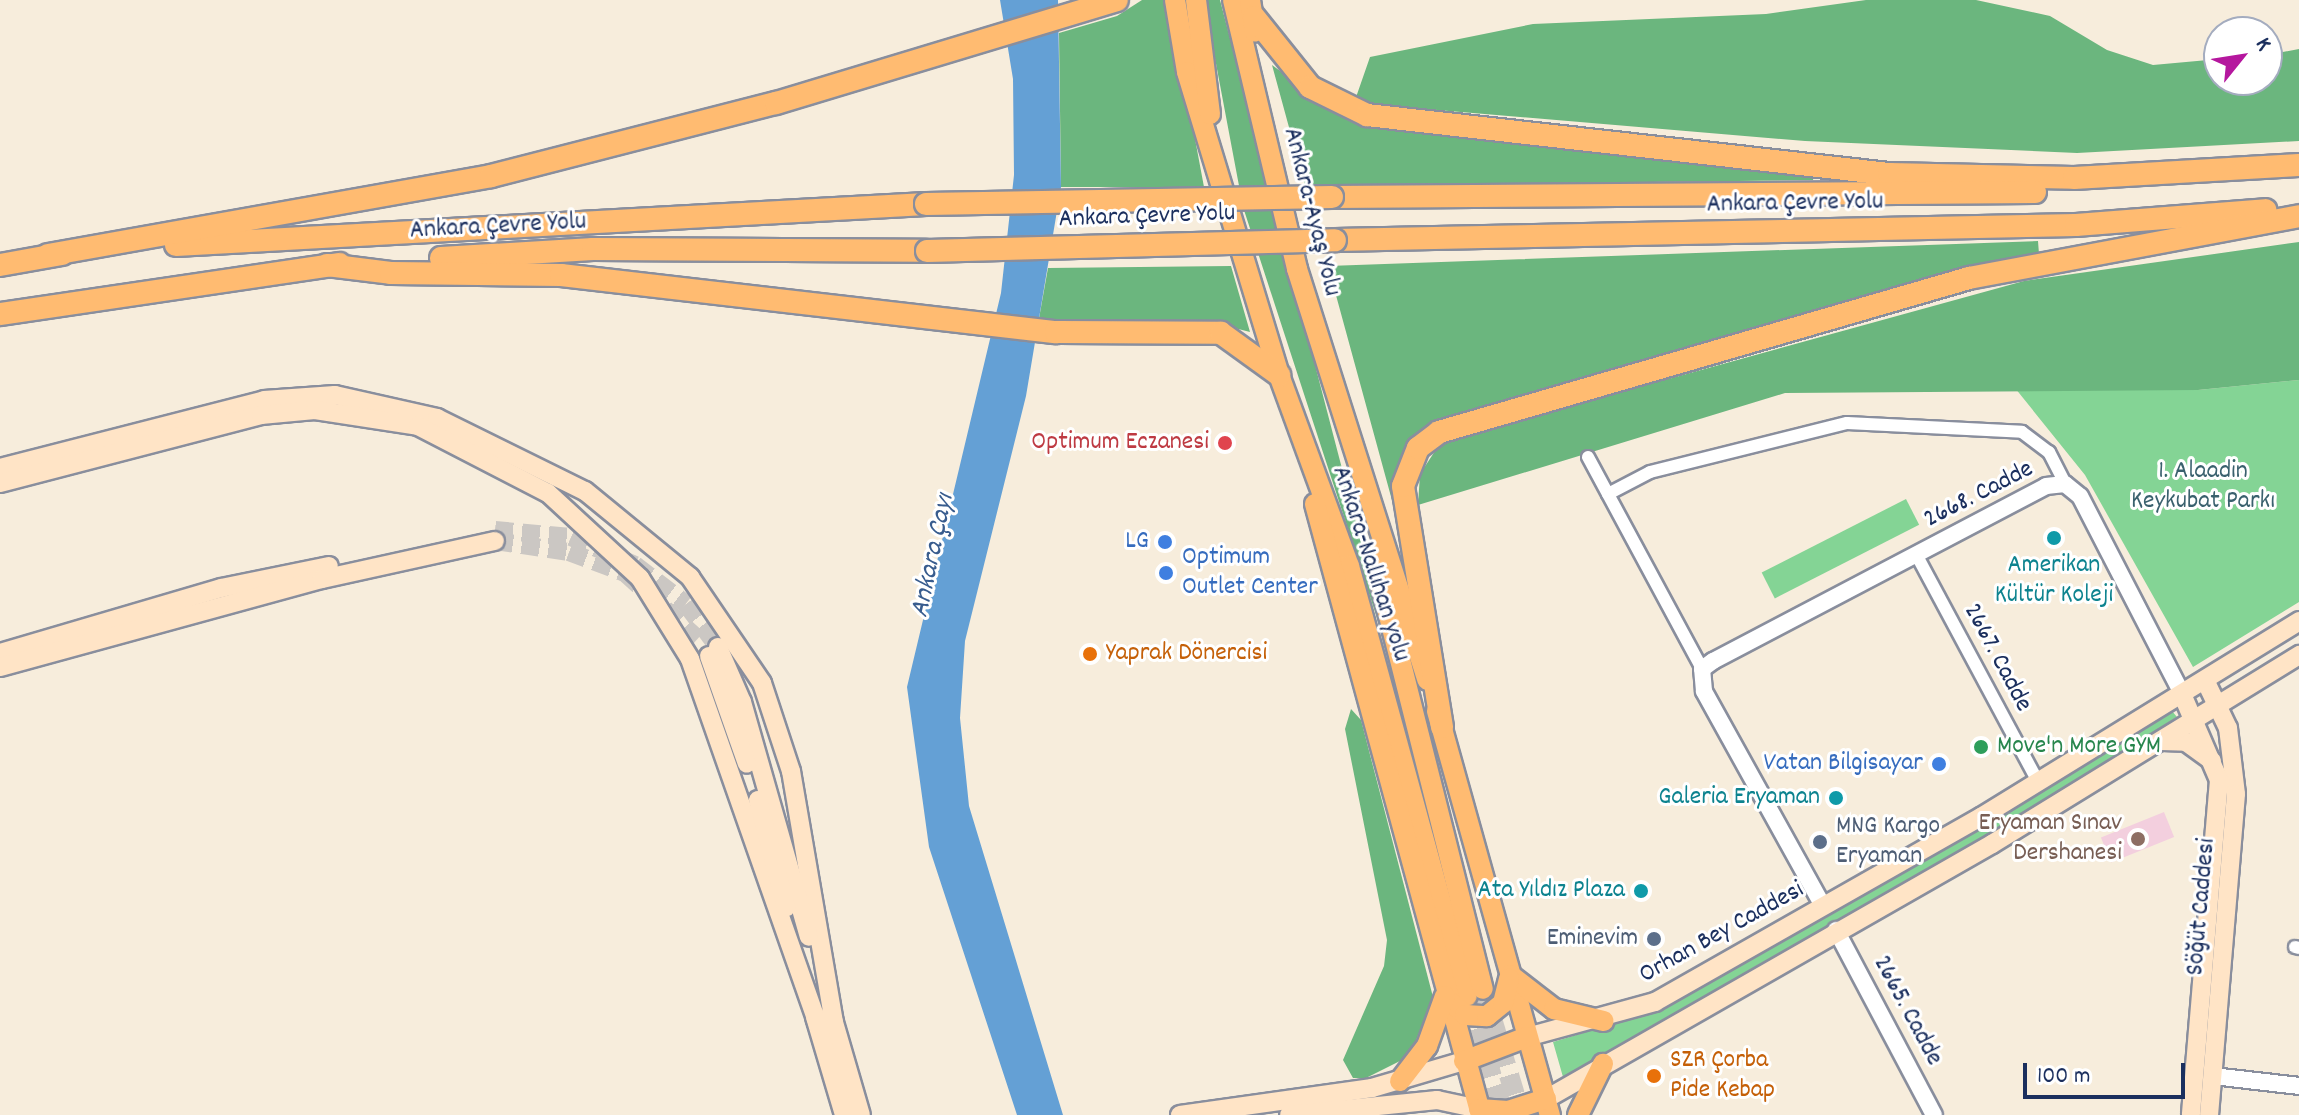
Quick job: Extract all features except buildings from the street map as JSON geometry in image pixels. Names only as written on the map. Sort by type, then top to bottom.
[{"type":"highway","points":[[48,255],[491,176],[776,103],[1117,0]]},
{"type":"highway","points":[[1175,0],[1187,72],[1215,150]]},
{"type":"highway","points":[[1196,0],[1215,150]]},
{"type":"highway","name":"Ankara-Ayaş Yolu","points":[[1233,0],[1266,148],[1345,435]]},
{"type":"highway","points":[[1252,8],[1266,148]]},
{"type":"highway","points":[[1252,8],[1310,87],[1379,117],[1889,174],[2074,178],[2299,166]]},
{"type":"highway","name":"Ankara-Nallıhan yolu","points":[[1215,150],[1279,375],[1349,566],[1475,993],[1345,435]]},
{"type":"highway","name":"Ankara Çevre Yolu","points":[[0,265],[48,255],[926,204],[1332,197],[2055,192],[2299,166]]},
{"type":"highway","name":"Ankara Çevre Yolu","points":[[0,314],[327,265],[593,249],[927,251],[2076,225],[2299,208]]},
{"type":"highway","points":[[1442,727],[1403,486],[1418,448],[1439,432],[1969,278],[2299,216]]},
{"type":"highway","points":[[327,265],[391,273],[561,275],[1056,332],[1221,333],[1279,375]]},
{"type":"highway","points":[[1298,430],[1445,996],[1480,1112],[1548,1107],[1442,727],[1345,435]]},
{"type":"highway","points":[[1445,996],[1465,1015],[1487,1016],[1503,1003],[1509,975]]},
{"type":"highway","points":[[1509,975],[1554,1009],[1604,1021]]},
{"type":"highway","points":[[1400,1081],[1433,1035],[1445,996]]},
{"type":"highway","points":[[1464,1061],[1527,1037]]},
{"type":"highway","points":[[1578,1115],[1603,1064]]},
{"type":"main road","points":[[0,468],[264,400],[335,395],[437,418],[585,491],[690,577],[762,683],[791,771],[826,1025]]},
{"type":"main road","points":[[0,483],[261,415],[315,410],[418,426],[548,493],[640,578],[690,659],[861,1115]]},
{"type":"main road","points":[[0,653],[221,588],[495,535],[337,575],[226,610],[0,667]]},
{"type":"main road","points":[[221,588],[234,597],[226,610]]},
{"type":"main road","name":"Orhan Bey Caddesi","points":[[1527,1037],[1604,1021],[1655,1002],[2038,782],[2299,621]]},
{"type":"main road","points":[[713,650],[742,702],[826,1025],[844,1115]]},
{"type":"main road","name":"Orhan Bey Caddesi","points":[[1548,1107],[1603,1064],[2162,741],[2299,655]]},
{"type":"main road","name":"Söğüt Caddesi","points":[[2205,680],[2219,706],[2236,794],[2209,1115]]},
{"type":"main road","name":"Söğüt Caddesi","points":[[2182,694],[2217,767],[2191,1115]]},
{"type":"main road","points":[[2162,741],[2197,747],[2217,767]]},
{"type":"main road","points":[[1289,1115],[1464,1061]]},
{"type":"main road","points":[[1180,1115],[1437,1100],[1480,1112]]},
{"type":"street","points":[[1608,494],[1658,470],[1847,423],[2022,432],[2049,452],[2065,484]]},
{"type":"street","points":[[1588,457],[1702,669],[1704,691],[1823,906]]},
{"type":"street","name":"2668. Cadde","points":[[1702,669],[2046,486],[2065,484],[2080,496],[2182,694]]},
{"type":"street","name":"2667. Cadde","points":[[1916,554],[2038,782]]},
{"type":"street","name":"2665. Cadde","points":[[1836,930],[1934,1115]]},
{"type":"street","points":[[2213,1076],[2299,1086]]},
{"type":"shaded area","name":"Eryaman Sınav Dershanesi","points":[[2164,812],[2174,837],[2111,863],[2101,837]]},
{"type":"green space","points":[[1142,0],[1169,0],[1204,187],[1061,187],[1059,33],[1117,16]]},
{"type":"green space","points":[[1204,0],[1220,0],[1478,991],[1376,615],[1243,207]]},
{"type":"green space","points":[[1866,0],[1976,0],[2050,16],[2107,50],[2153,65],[2203,60],[2203,96],[2283,96],[2283,52],[2299,49],[2299,141],[2077,153],[1805,141],[1354,103],[1370,57],[1533,24],[1766,14]]},
{"type":"green space","points":[[1272,65],[1334,111],[1815,168],[1813,180],[1305,186]]},
{"type":"green space","points":[[2038,241],[2039,254],[1433,424],[1393,504],[1328,266]]},
{"type":"green space","points":[[2299,242],[2299,380],[2198,390],[1785,393],[1418,505],[1420,474],[1437,448],[1461,436],[2024,281]]},
{"type":"green space","points":[[1231,266],[1250,332],[1219,324],[1038,324],[1048,268]]},
{"type":"green space","name":"1. Alaadin Keykubat Parkı","points":[[2299,380],[2299,602],[2193,667],[2085,475],[2015,388],[2198,390]]},
{"type":"green space","points":[[1906,499],[1919,525],[1775,598],[1762,573]]},
{"type":"green space","points":[[1351,709],[1361,720],[1433,997],[1410,1056],[1366,1078],[1353,1078],[1343,1060],[1384,966],[1387,940],[1345,729]]},
{"type":"green space","points":[[2172,711],[2177,717],[2004,825],[1563,1077],[1553,1042],[1663,1009],[2001,818]]},
{"type":"water","points":[[1000,0],[1058,0],[1061,187],[1026,396],[965,641],[960,718],[969,806],[1063,1115],[1017,1115],[929,847],[907,687],[1001,293],[1014,175],[1013,79]]},
{"type":"tunnel","points":[[495,530],[571,537],[635,565],[686,604],[718,647]]},
{"type":"tunnel","points":[[495,541],[569,552],[625,573],[698,639]]},
{"type":"tunnel","points":[[1483,989],[1521,1115]]},
{"type":"tunnel","points":[[1468,1000],[1504,1115]]},
{"type":"place","name":"Optimum Eczanesi","points":[[1225,443]]},
{"type":"place","name":"Amerikan Kültür Koleji","points":[[2054,538]]},
{"type":"place","name":"LG","points":[[1165,542]]},
{"type":"place","name":"Optimum Outlet Center","points":[[1166,573]]},
{"type":"place","name":"Yaprak Dönercisi","points":[[1090,654]]},
{"type":"place","name":"Move'n More GYM","points":[[1981,747]]},
{"type":"place","name":"Vatan Bilgisayar","points":[[1939,764]]},
{"type":"place","name":"Galeria Eryaman","points":[[1836,798]]},
{"type":"place","name":"Eryaman Sınav Dershanesi","points":[[2138,839]]},
{"type":"place","name":"MNG Kargo Eryaman","points":[[1820,842]]},
{"type":"place","name":"Ata Yıldız Plaza","points":[[1641,891]]},
{"type":"place","name":"Eminevim","points":[[1654,939]]},
{"type":"place","name":"SZR Çorba Pide Kebap","points":[[1654,1076]]},
{"type":"water label","name":"Ankara Çayı","points":[[934,556]]}]
